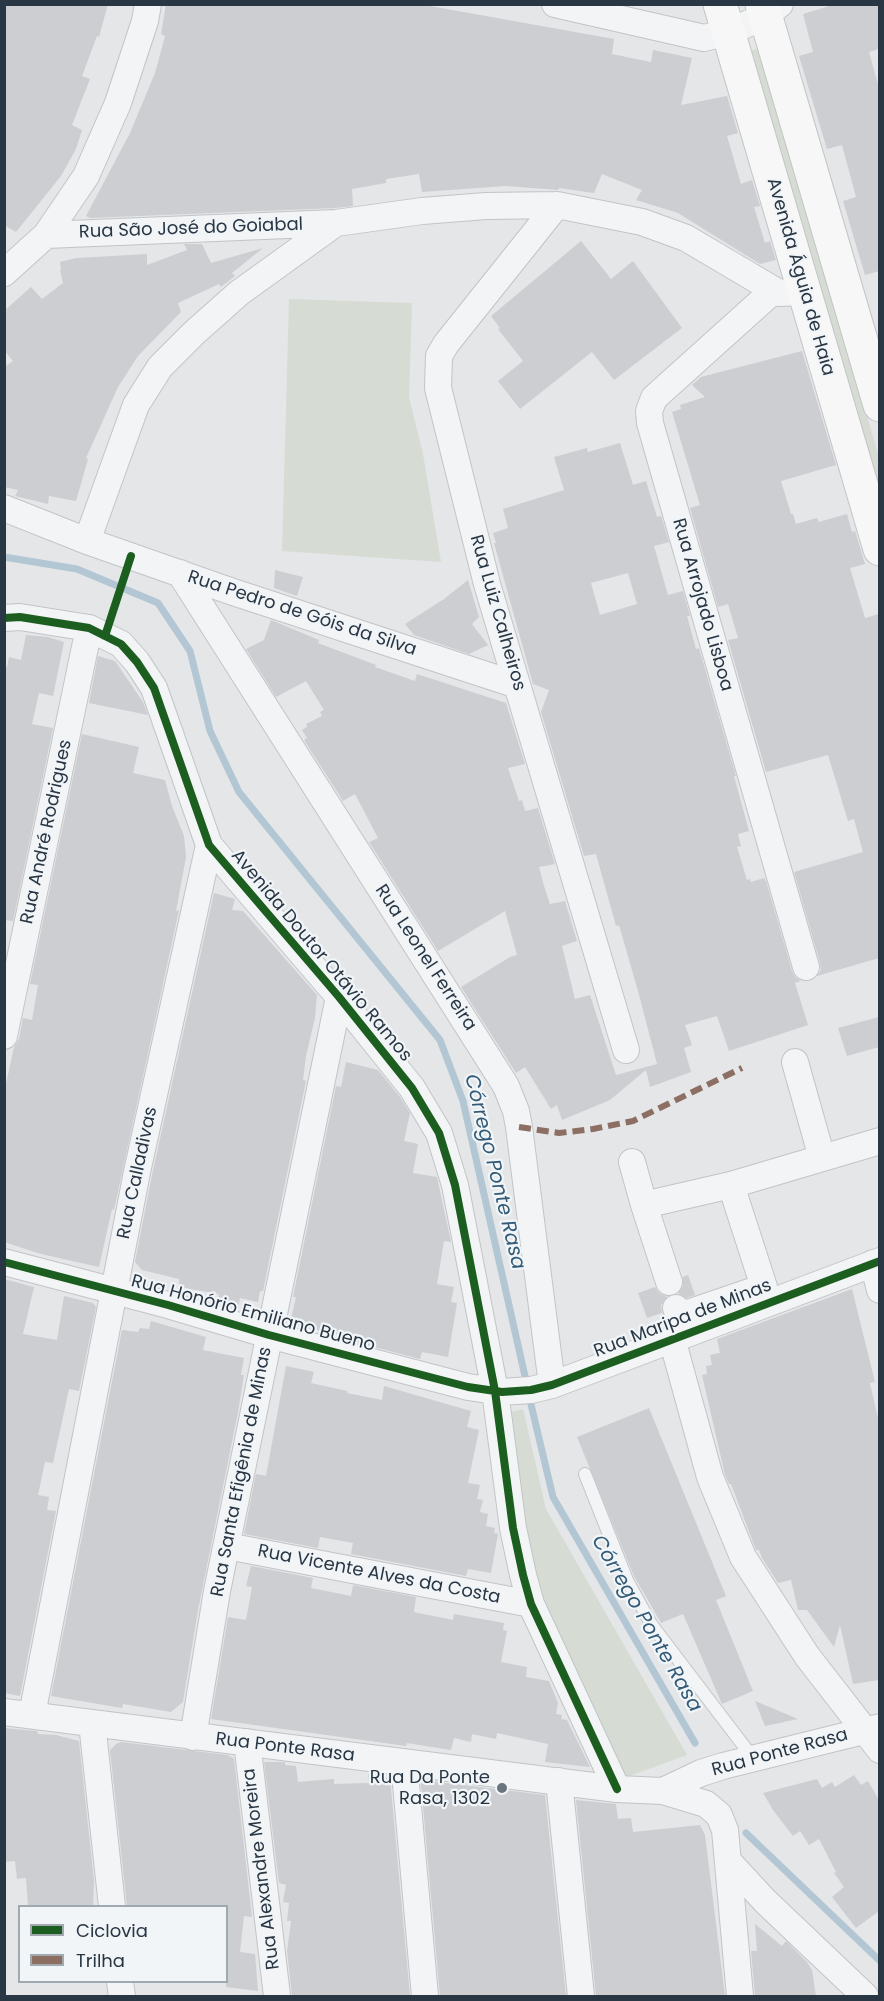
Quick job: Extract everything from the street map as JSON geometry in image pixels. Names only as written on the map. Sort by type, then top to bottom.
[{"type":"main road","points":[[769,8],[879,405]]},
{"type":"main road","name":"Avenida Águia de Haia","points":[[725,18],[789,291],[879,549]]},
{"type":"street","points":[[4,273],[46,235],[86,176],[118,103],[145,21],[148,4]]},
{"type":"street","points":[[555,4],[704,38],[725,18],[769,8]]},
{"type":"street","name":"Rua São José do Goiabal","points":[[46,235],[336,223],[422,211],[486,206],[557,205],[642,222],[686,238],[789,291]]},
{"type":"street","name":"Rua Luiz Calheiros","points":[[557,205],[446,344],[440,356],[438,388],[487,584],[626,1050]]},
{"type":"street","points":[[4,508],[87,541],[136,405],[160,367],[239,293],[336,223]]},
{"type":"street","name":"Rua Arrojado Lisboa","points":[[789,291],[654,399],[649,411],[650,423],[806,967]]},
{"type":"street","name":"Rua Pedro de Góis da Silva","points":[[87,541],[517,685]]},
{"type":"street","name":"Rua Leonel Ferreira","points":[[180,573],[506,1086],[516,1111],[519,1127],[550,1386]]},
{"type":"street","name":"Avenida Doutor Otávio Ramos","points":[[4,618],[20,617],[89,628],[121,644],[138,662],[154,688],[209,845],[412,1088],[439,1133],[455,1185],[498,1392],[513,1528],[531,1604],[617,1789]]},
{"type":"street","name":"Rua André Rodrigues","points":[[4,1036],[89,628]]},
{"type":"street","name":"Rua Calladivas","points":[[32,1715],[137,1172],[209,845]]},
{"type":"street","name":"Rua Santa Efigênia de Minas","points":[[193,1737],[227,1546],[339,998]]},
{"type":"street","points":[[795,1062],[822,1158]]},
{"type":"street","points":[[644,1205],[731,1185],[879,1141]]},
{"type":"street","points":[[632,1162],[669,1282]]},
{"type":"street","points":[[676,1308],[679,1316],[764,1287],[731,1185]]},
{"type":"street","name":"Rua Honório Emiliano Bueno","points":[[4,1262],[269,1335],[468,1387],[498,1392]]},
{"type":"street","points":[[876,1262],[879,1290]]},
{"type":"street","name":"Rua Maripa de Minas","points":[[498,1392],[550,1386],[876,1262]]},
{"type":"street","points":[[672,1339],[710,1477],[743,1557],[807,1656],[874,1736]]},
{"type":"street","name":"Rua Vicente Alves da Costa","points":[[227,1546],[531,1604]]},
{"type":"street","name":"Rua Ponte Rasa","points":[[4,1712],[617,1789],[663,1791],[701,1773],[749,1759],[874,1736]]},
{"type":"street","points":[[92,1723],[112,1905]]},
{"type":"street","name":"Rua Alexandre Moreira","points":[[247,1742],[277,1996]]},
{"type":"street","points":[[404,1762],[425,1996]]},
{"type":"street","points":[[559,1781],[581,1996]]},
{"type":"street","points":[[663,1791],[706,1804],[719,1815],[725,1830],[740,1996]]},
{"type":"street","points":[[729,1862],[765,1901],[866,1996]]},
{"type":"lane","points":[[585,1474],[627,1580],[651,1624],[749,1759]]},
{"type":"shaded area","points":[[760,48],[879,457],[879,493],[750,51]]},
{"type":"shaded area","points":[[289,299],[412,303],[409,397],[423,454],[441,562],[282,551]]},
{"type":"shaded area","points":[[523,1409],[546,1509],[687,1755],[624,1778],[532,1581],[507,1413]]},
{"type":"building","points":[[4,4],[108,4],[99,37],[97,36],[82,76],[90,79],[72,125],[82,130],[76,149],[61,176],[16,232],[4,225]]},
{"type":"building","points":[[166,4],[419,4],[614,39],[612,54],[651,62],[653,50],[692,58],[681,105],[727,96],[738,133],[727,136],[741,184],[752,180],[760,206],[754,207],[765,243],[770,241],[776,260],[760,264],[678,213],[636,200],[642,190],[602,174],[594,193],[559,188],[558,190],[506,186],[422,192],[419,174],[386,179],[386,183],[352,189],[353,206],[90,218],[86,216],[130,133],[155,73],[165,36],[161,34]]},
{"type":"building","points":[[836,4],[879,4],[879,49],[869,52],[879,88],[879,271],[865,275],[843,201],[856,197],[842,145],[827,149],[799,56],[813,52],[803,14]]},
{"type":"building","points":[[581,241],[611,279],[633,261],[682,328],[614,380],[592,352],[520,409],[498,381],[523,361],[498,329],[500,328],[491,316]]},
{"type":"building","points":[[184,244],[202,244],[211,263],[263,248],[232,273],[235,276],[221,287],[219,284],[178,303],[181,312],[138,356],[118,387],[86,458],[88,459],[76,501],[49,496],[48,504],[15,496],[18,490],[4,487],[4,367],[13,361],[4,350],[4,311],[31,287],[42,299],[63,283],[60,262],[76,258],[147,254],[147,265],[187,250]]},
{"type":"building","points":[[802,351],[836,465],[781,481],[796,524],[817,518],[819,522],[847,514],[865,564],[850,568],[865,618],[879,614],[879,958],[817,976],[821,970],[820,963],[794,872],[863,852],[854,819],[848,821],[828,755],[766,772],[728,640],[738,638],[728,604],[718,607],[690,508],[700,505],[672,412],[681,409],[680,405],[705,397],[692,385],[701,377]]},
{"type":"building","points":[[620,443],[633,485],[646,481],[657,517],[661,516],[669,542],[654,546],[668,595],[683,591],[696,649],[699,648],[736,776],[734,776],[749,831],[738,834],[741,846],[737,847],[747,880],[750,879],[751,882],[764,878],[766,881],[792,971],[801,981],[795,983],[808,1025],[729,1051],[717,1016],[685,1025],[692,1045],[684,1048],[691,1072],[650,1087],[646,1070],[610,1100],[562,1120],[557,1105],[551,1109],[525,1067],[516,1073],[461,987],[517,955],[505,911],[438,951],[369,842],[378,838],[355,794],[343,801],[304,740],[307,738],[302,730],[307,727],[306,724],[322,716],[320,712],[324,710],[306,681],[276,697],[246,649],[264,640],[271,620],[319,640],[318,643],[376,665],[375,667],[415,681],[417,674],[506,703],[525,764],[508,768],[519,801],[522,800],[525,811],[538,808],[555,864],[539,867],[544,886],[550,904],[565,901],[577,941],[562,946],[575,999],[590,995],[616,1075],[657,1064],[619,925],[616,926],[596,854],[584,856],[541,712],[549,690],[533,684],[494,543],[496,543],[493,533],[508,528],[503,509],[564,490],[554,457],[587,448],[588,452]],"holes":[[[628,573],[637,604],[600,615],[591,583]]]},
{"type":"building","points":[[275,570],[303,577],[297,596],[274,588]]},
{"type":"building","points":[[468,580],[479,617],[472,624],[488,645],[469,654],[414,635],[405,624],[444,599]]},
{"type":"building","points":[[26,635],[48,637],[64,642],[53,696],[39,693],[32,724],[53,728],[13,921],[4,920],[4,666],[7,667],[9,657],[21,660]]},
{"type":"building","points":[[98,656],[115,661],[143,702],[148,715],[89,703]]},
{"type":"building","points":[[82,734],[139,747],[133,773],[165,780],[184,836],[186,857],[176,911],[179,910],[114,1210],[112,1209],[99,1267],[41,1254],[4,1242],[6,1152],[4,1152],[4,1093],[23,1018],[32,1020],[38,985],[30,984]]},
{"type":"building","points":[[214,893],[235,899],[232,910],[243,911],[317,995],[315,1018],[306,1056],[303,1080],[306,1081],[263,1291],[260,1291],[258,1302],[240,1298],[238,1309],[217,1303],[219,1294],[179,1287],[179,1279],[142,1270],[135,1262]]},
{"type":"building","points":[[879,1017],[879,1047],[847,1056],[838,1028]]},
{"type":"building","points":[[346,1062],[378,1070],[400,1097],[410,1113],[404,1141],[418,1144],[413,1173],[437,1177],[451,1242],[444,1241],[437,1284],[454,1287],[451,1302],[457,1303],[448,1357],[422,1352],[420,1359],[347,1340],[348,1337],[290,1324],[296,1297],[293,1297],[336,1086],[341,1087]]},
{"type":"building","points":[[688,1275],[695,1295],[686,1298],[678,1293],[683,1286],[683,1277]]},
{"type":"building","points":[[4,1279],[34,1287],[23,1334],[57,1340],[64,1296],[93,1303],[96,1307],[79,1391],[69,1389],[53,1463],[45,1462],[38,1495],[49,1497],[47,1510],[56,1511],[20,1696],[4,1693]]},
{"type":"building","points":[[655,1287],[659,1293],[667,1297],[661,1305],[662,1313],[647,1318],[638,1293]]},
{"type":"building","points":[[852,1289],[875,1382],[870,1383],[879,1423],[879,1680],[853,1684],[840,1625],[834,1647],[807,1610],[798,1610],[791,1580],[778,1583],[759,1550],[756,1550],[731,1484],[725,1475],[702,1375],[707,1374],[706,1366],[712,1365],[710,1355],[720,1353],[717,1339]]},
{"type":"building","points":[[151,1321],[206,1337],[203,1350],[244,1358],[241,1375],[244,1375],[238,1412],[198,1610],[183,1702],[171,1712],[123,1704],[122,1708],[51,1696],[122,1330],[138,1332],[140,1328],[149,1329]]},
{"type":"building","points":[[286,1366],[314,1372],[311,1383],[347,1391],[347,1393],[382,1400],[384,1386],[471,1411],[467,1427],[479,1430],[468,1483],[480,1485],[477,1499],[483,1500],[480,1512],[488,1514],[486,1526],[495,1528],[494,1533],[498,1534],[491,1573],[468,1569],[466,1576],[351,1554],[353,1543],[320,1537],[318,1548],[244,1534],[256,1474],[266,1476]]},
{"type":"building","points":[[649,1408],[726,1596],[716,1600],[753,1691],[722,1704],[683,1614],[661,1623],[634,1576],[577,1437]]},
{"type":"building","points":[[251,1566],[313,1578],[311,1588],[351,1596],[353,1585],[416,1597],[414,1612],[453,1620],[454,1614],[504,1623],[503,1630],[507,1631],[501,1662],[527,1667],[526,1677],[549,1681],[558,1703],[556,1714],[562,1715],[561,1719],[567,1720],[590,1767],[545,1762],[548,1744],[497,1733],[496,1739],[472,1734],[471,1742],[454,1738],[451,1750],[211,1719],[228,1617],[246,1620],[252,1587],[246,1586]]},
{"type":"building","points":[[755,1701],[798,1719],[765,1726]]},
{"type":"building","points":[[4,1728],[37,1731],[38,1734],[56,1735],[79,1741],[94,1881],[93,1905],[28,1905],[26,1878],[17,1879],[15,1861],[4,1862]]},
{"type":"building","points":[[121,1742],[228,1755],[234,1759],[252,1917],[244,1916],[240,1952],[255,1954],[258,1991],[226,1987],[228,1983],[228,1905],[127,1905],[110,1750]]},
{"type":"building","points":[[264,1762],[285,1762],[285,1765],[296,1766],[298,1782],[334,1779],[334,1784],[369,1783],[368,1774],[390,1778],[410,1996],[292,1996],[287,1951],[291,1921],[287,1921],[289,1903],[283,1902],[286,1885],[279,1883]]},
{"type":"building","points":[[854,1775],[861,1785],[868,1781],[879,1800],[879,1911],[856,1928],[832,1897],[844,1887],[834,1873],[836,1872],[819,1839],[809,1845],[800,1831],[793,1836],[763,1793],[817,1779],[822,1788],[832,1782],[835,1787]]},
{"type":"building","points":[[422,1780],[545,1795],[566,1996],[440,1996]]},
{"type":"building","points":[[576,1800],[616,1804],[618,1819],[631,1818],[633,1832],[700,1825],[705,1835],[725,1996],[596,1996]]},
{"type":"building","points":[[755,1924],[782,1946],[786,1941],[807,1962],[812,1970],[816,1996],[755,1996],[751,1951],[757,1951]]},
{"type":"waterway","name":"Córrego Ponte Rasa","points":[[4,557],[77,569],[158,603],[190,651],[210,731],[239,792],[440,1040],[463,1101],[527,1385]]},
{"type":"waterway","name":"Córrego Ponte Rasa","points":[[529,1396],[553,1497],[695,1743]]},
{"type":"waterway","name":"Córrego Ponte Rasa","points":[[746,1833],[880,1961]]},
{"type":"marked path","points":[[519,1127],[559,1133],[633,1121],[742,1068]]},
{"type":"cycle path","points":[[105,636],[131,556]]},
{"type":"cycle path","points":[[4,618],[20,617],[89,628],[121,644],[137,662],[154,688],[209,845],[339,997],[412,1088],[439,1133],[455,1185],[495,1391],[513,1528],[523,1575],[531,1604],[617,1789]]},
{"type":"cycle path","points":[[4,1262],[468,1387],[502,1392],[531,1390],[552,1385],[880,1261]]},
{"type":"place","name":"Rua Da Ponte Rasa, 1302","points":[[502,1788]]}]
